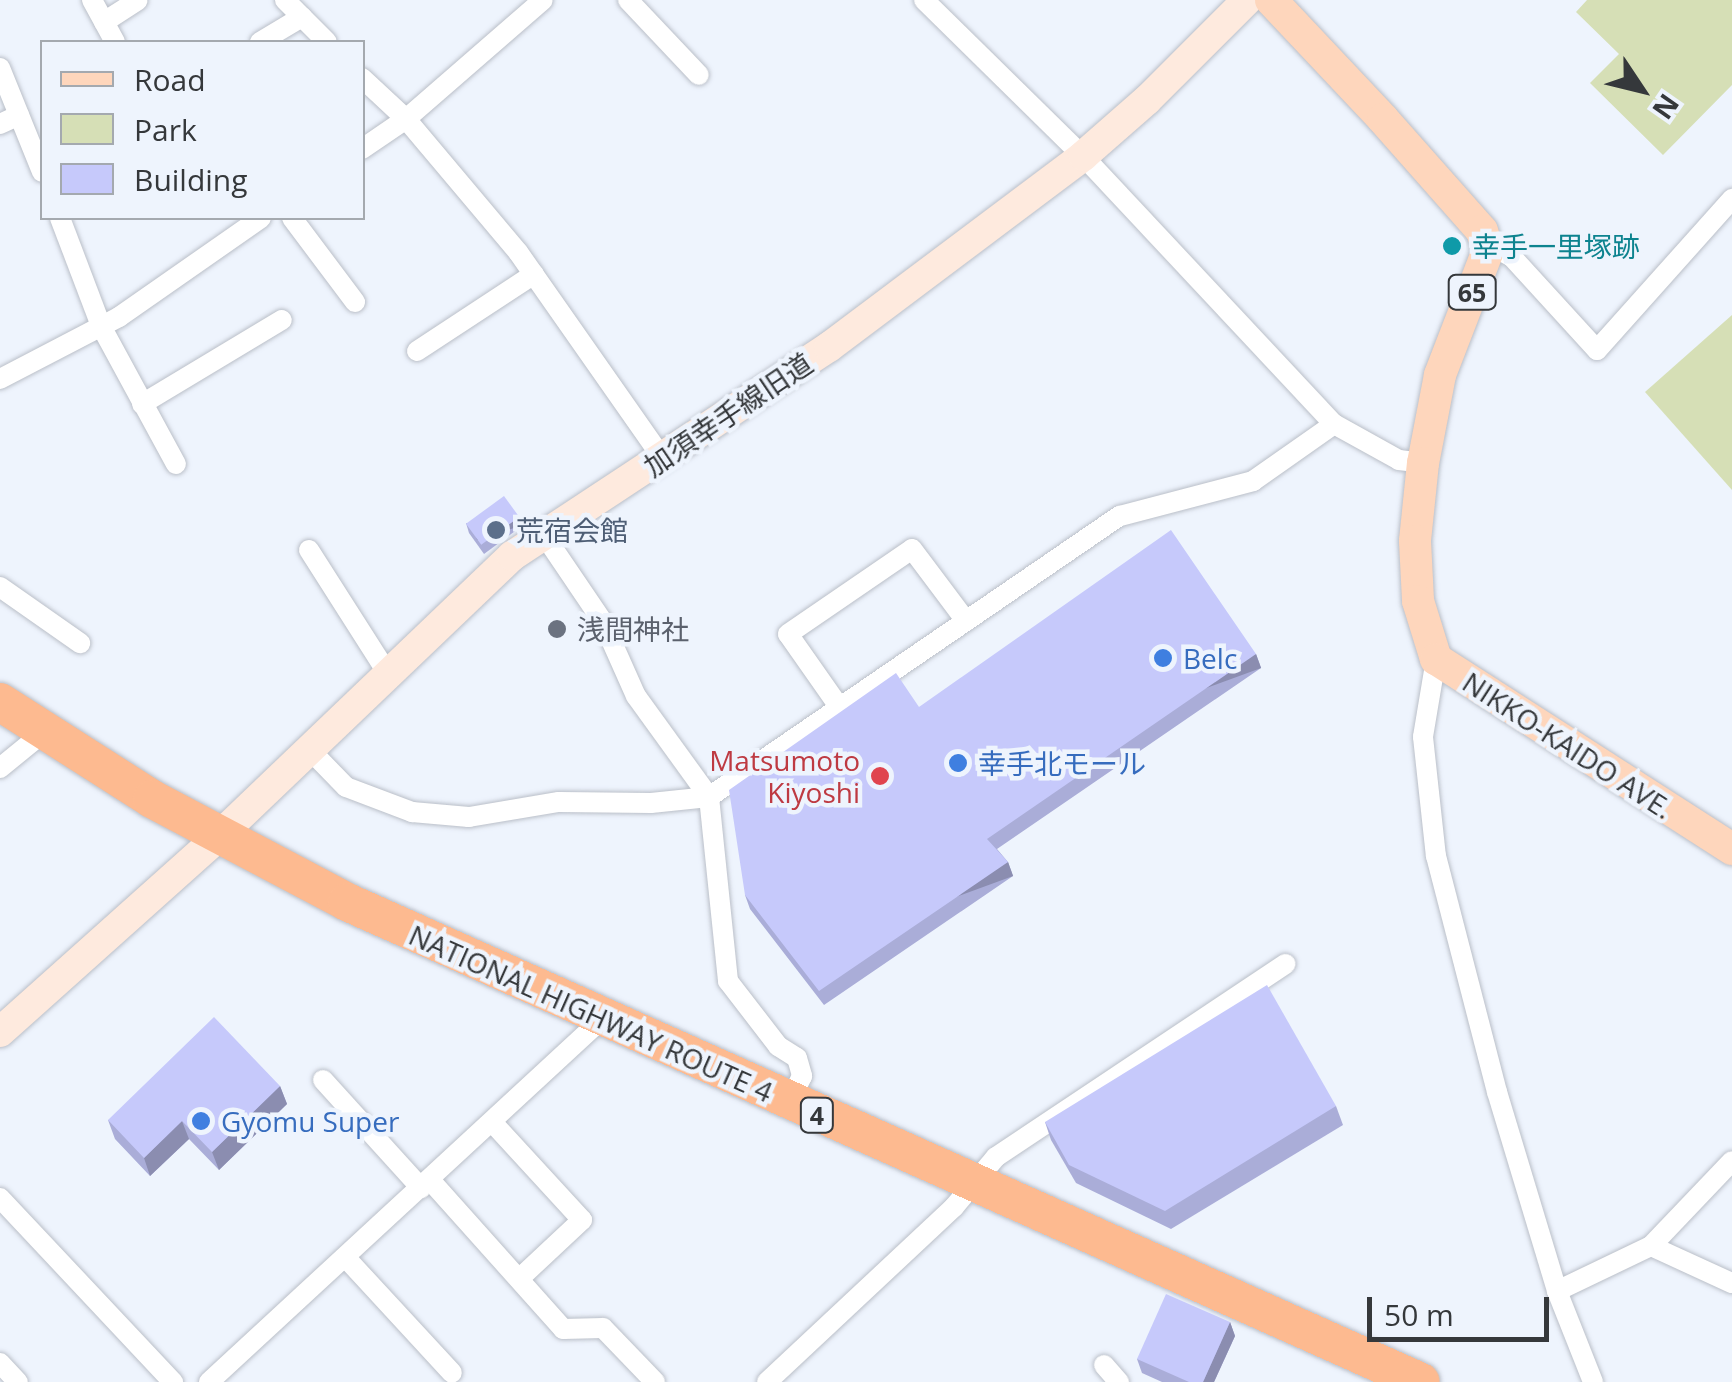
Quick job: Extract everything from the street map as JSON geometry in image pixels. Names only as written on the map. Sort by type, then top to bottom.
[{"type":"highway","name":"NATIONAL HIGHWAY ROUTE 4","points":[[0,702],[218,838],[602,1019],[974,1183],[1397,1378]]},
{"type":"main road","name":"65","points":[[1271,0],[1396,133],[1482,231],[1486,243]]},
{"type":"main road","name":"NIKKO-KAIDO AVE.","points":[[1486,243],[1487,253],[1440,375],[1422,464],[1415,541],[1418,601],[1436,659],[1732,849]]},
{"type":"street","points":[[92,0],[114,40]]},
{"type":"street","points":[[104,22],[138,0]]},
{"type":"street","points":[[285,0],[325,40]]},
{"type":"street","points":[[365,146],[406,120],[543,0]]},
{"type":"street","points":[[628,0],[699,76]]},
{"type":"street","points":[[924,0],[1083,156],[1334,424],[1398,460],[1422,464]]},
{"type":"street","name":"加須幸手線旧道","points":[[0,1032],[218,838],[498,568],[829,347],[1083,156],[1247,0]]},
{"type":"street","points":[[263,40],[302,17]]},
{"type":"street","points":[[0,68],[10,119],[40,169]]},
{"type":"street","points":[[365,81],[406,120],[534,274],[662,458]]},
{"type":"street","points":[[1486,243],[1512,257],[1597,350],[1732,200]]},
{"type":"street","points":[[61,220],[101,326],[176,464]]},
{"type":"street","points":[[0,379],[101,326],[258,220]]},
{"type":"street","points":[[294,220],[355,302]]},
{"type":"street","points":[[417,351],[534,274]]},
{"type":"street","points":[[142,404],[282,320]]},
{"type":"street","points":[[309,749],[346,787],[412,812],[470,818],[559,802],[652,803],[709,797],[1120,516],[1253,482],[1334,424]]},
{"type":"street","points":[[544,535],[602,622],[636,696],[709,797],[728,981],[778,1046],[798,1058],[802,1076],[788,1102]]},
{"type":"street","points":[[840,708],[788,634],[912,549],[966,621]]},
{"type":"street","points":[[309,550],[388,674]]},
{"type":"street","points":[[0,587],[80,643]]},
{"type":"street","points":[[1436,659],[1423,737],[1436,856],[1498,1092],[1557,1291],[1592,1382]]},
{"type":"street","points":[[0,768],[44,732]]},
{"type":"street","points":[[767,1382],[974,1183],[996,1157],[1285,964]]},
{"type":"street","points":[[209,1382],[602,1019]]},
{"type":"street","points":[[322,1080],[564,1328],[602,1328],[655,1382]]},
{"type":"street","points":[[492,1122],[582,1220],[518,1278]]},
{"type":"street","points":[[1557,1291],[1651,1246],[1732,1162]]},
{"type":"street","points":[[0,1198],[173,1382]]},
{"type":"street","points":[[1651,1246],[1732,1283]]},
{"type":"street","points":[[346,1258],[452,1373]]},
{"type":"street","points":[[0,1363],[18,1382]]},
{"type":"street","points":[[1104,1365],[1120,1382]]},
{"type":"green space","points":[[1587,0],[1732,0],[1732,85],[1663,155],[1590,83],[1619,54],[1576,12]]},
{"type":"green space","points":[[1732,315],[1732,490],[1645,392]]},
{"type":"building","name":"荒宿会館","points":[[504,496],[519,517],[481,545],[466,524]]},
{"type":"building","name":"幸手北モール","points":[[1171,530],[1256,654],[987,839],[1008,862],[819,991],[745,895],[729,790],[896,673],[919,707]]},
{"type":"building","points":[[1267,985],[1336,1106],[1165,1211],[1069,1165],[1045,1122]]},
{"type":"building","name":"Gyomu Super","points":[[214,1017],[280,1086],[212,1152],[182,1121],[144,1158],[108,1120]]},
{"type":"building","points":[[1166,1294],[1230,1322],[1203,1382],[1189,1382],[1137,1359]]},
{"type":"place","name":"幸手一里塚跡","points":[[1452,246]]},
{"type":"place","name":"荒宿会館","points":[[496,530]]},
{"type":"place","name":"浅間神社","points":[[557,629]]},
{"type":"place","name":"Belc","points":[[1163,658]]},
{"type":"place","name":"幸手北モール","points":[[958,763]]},
{"type":"place","name":"Matsumoto Kiyoshi","points":[[880,776]]},
{"type":"place","name":"Gyomu Super","points":[[201,1121]]}]
